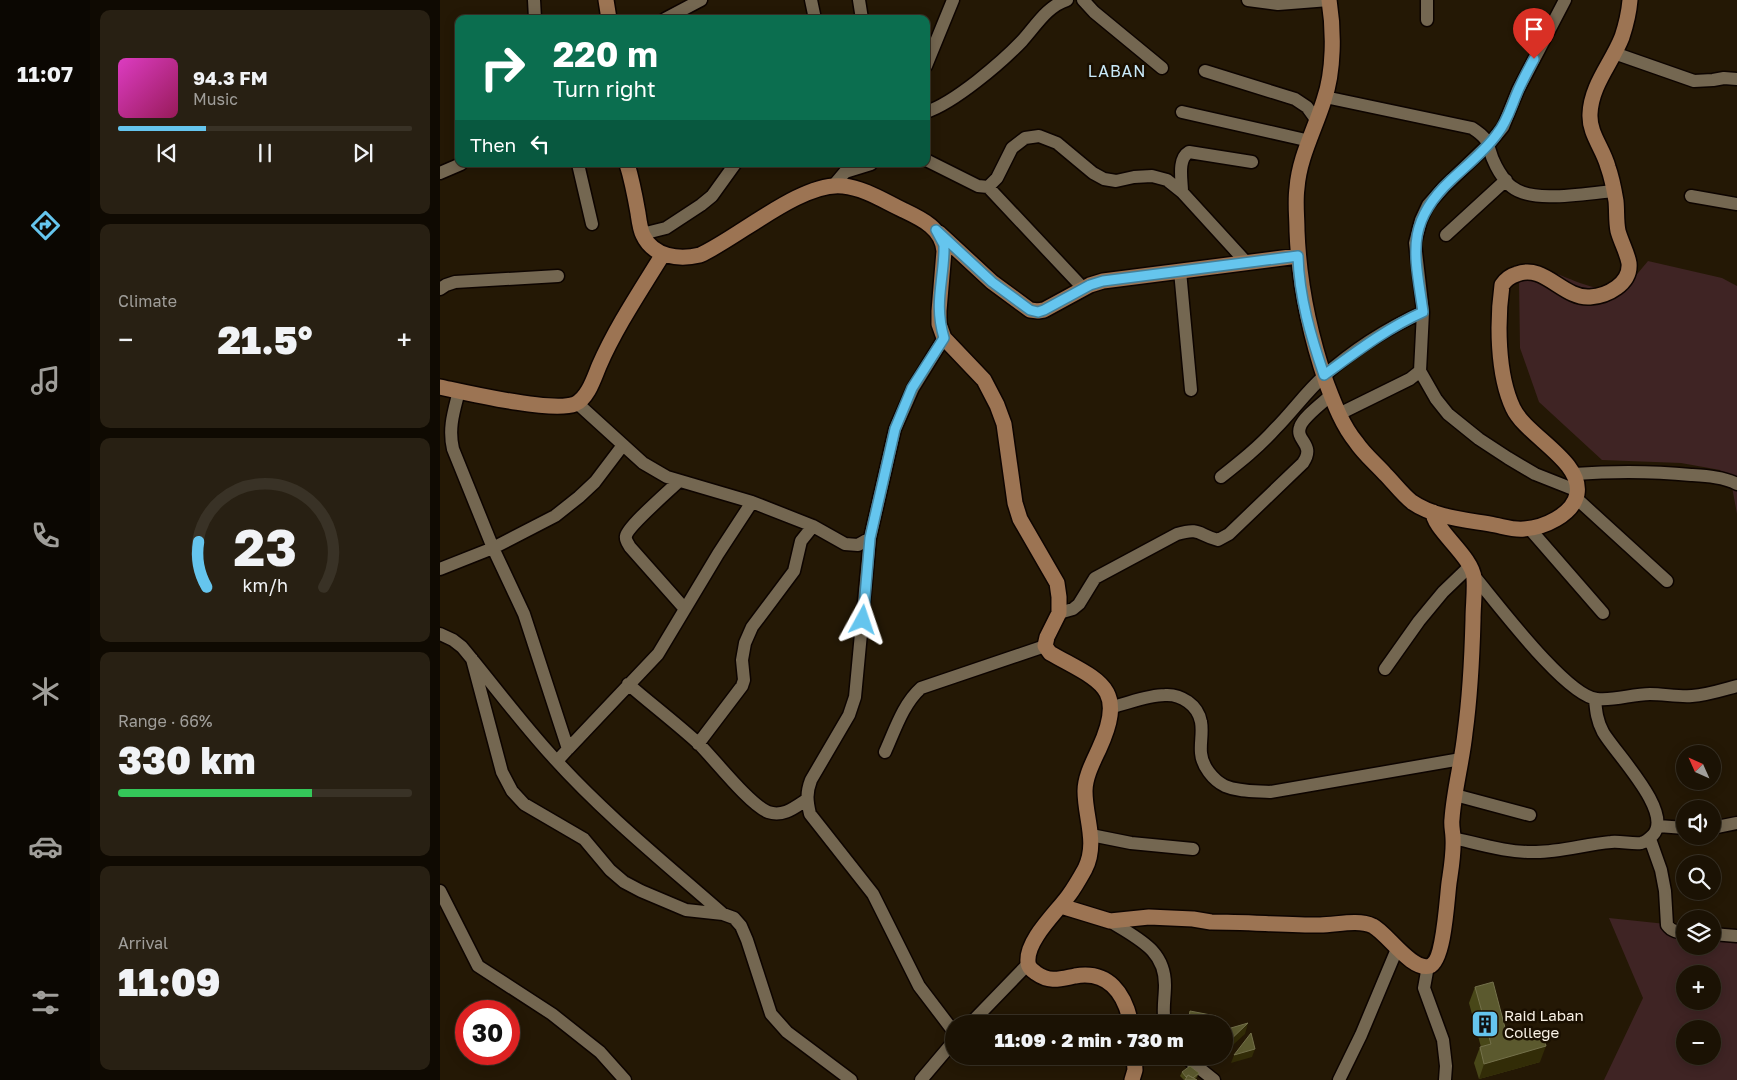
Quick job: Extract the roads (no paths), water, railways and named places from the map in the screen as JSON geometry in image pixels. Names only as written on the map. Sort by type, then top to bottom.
[{"type":"street","points":[[534,0],[535,15]]},
{"type":"street","points":[[606,0],[608,15]]},
{"type":"street","points":[[673,15],[701,0]]},
{"type":"street","points":[[810,0],[814,15]]},
{"type":"street","points":[[859,0],[861,15]]},
{"type":"street","points":[[930,56],[953,0]]},
{"type":"street","points":[[930,110],[961,93],[990,70],[1020,43],[1049,10],[1066,0]]},
{"type":"street","points":[[1083,0],[1094,12],[1162,68]]},
{"type":"street","points":[[1248,0],[1278,4],[1329,0],[1332,30],[1325,97],[1300,168],[1297,188],[1298,256],[1299,276],[1306,314],[1324,375],[1339,414],[1356,442],[1412,502],[1433,512],[1517,529],[1549,523],[1558,518],[1571,506],[1577,494],[1574,474],[1559,456],[1520,420],[1509,400],[1500,368],[1502,285],[1506,279],[1514,274],[1533,271],[1574,294],[1585,298],[1596,297],[1606,293],[1623,283],[1628,275],[1629,266],[1618,228],[1614,191],[1608,167],[1590,127],[1590,113],[1592,99],[1622,38],[1629,13],[1630,0]]},
{"type":"street","points":[[1427,0],[1427,20]]},
{"type":"street","points":[[1339,414],[1410,379],[1420,371],[1422,365],[1420,343],[1424,326],[1415,243],[1421,220],[1428,205],[1444,187],[1503,128],[1518,90],[1565,0]]},
{"type":"street","points":[[1614,53],[1694,81],[1724,78],[1737,79]]},
{"type":"street","points":[[1205,70],[1295,99],[1307,107],[1317,121]]},
{"type":"street","points":[[1325,97],[1472,128],[1484,136],[1489,144],[1490,154],[1511,187],[1524,194],[1540,197],[1614,191]]},
{"type":"street","points":[[1182,112],[1310,141]]},
{"type":"street","points":[[988,187],[997,178],[1012,148],[1024,138],[1039,136],[1057,143],[1093,173],[1104,179],[1116,182],[1134,177],[1152,176],[1167,180],[1182,192],[1246,262]]},
{"type":"street","points":[[1182,192],[1182,161],[1184,155],[1189,152],[1252,162]]},
{"type":"street","points":[[930,162],[978,186],[988,187],[1083,288]]},
{"type":"street","points":[[440,173],[455,167]]},
{"type":"street","points":[[579,167],[592,224]]},
{"type":"street","points":[[628,167],[642,234],[650,246],[663,254],[681,258],[700,255],[794,199],[818,188],[834,185],[852,188],[924,220],[1021,304],[1030,310],[1038,312],[1083,288],[1103,281],[1298,256]]},
{"type":"street","points":[[642,234],[666,228],[701,205],[712,196],[733,167]]},
{"type":"street","points":[[834,185],[845,172],[861,167]]},
{"type":"street","points":[[1446,235],[1506,180]]},
{"type":"street","points":[[1690,196],[1737,204]]},
{"type":"street","points":[[936,230],[944,245],[938,311],[944,338],[984,380],[997,404],[1004,424],[1015,503],[1020,519],[1057,583],[1059,613],[1054,627],[1047,637],[1045,646],[1050,654],[1097,680],[1108,692],[1112,706],[1108,725],[1087,780],[1085,791],[1091,835],[1091,851],[1086,867],[1076,885],[1035,939],[1028,953],[1028,964],[1041,977],[1055,981],[1078,976],[1102,978],[1118,991],[1128,1008],[1129,1015]]},
{"type":"street","points":[[440,387],[529,404],[562,406],[577,403],[588,391],[606,350],[663,254]]},
{"type":"street","points":[[1180,271],[1191,390]]},
{"type":"street","points":[[442,286],[465,281],[558,276]]},
{"type":"street","points":[[1221,477],[1250,454],[1275,430],[1324,375],[1379,335],[1423,312]]},
{"type":"street","points":[[944,338],[912,388],[895,429],[870,538],[855,697],[849,715],[811,780],[806,791],[806,800],[810,814],[873,894],[919,986],[945,1020]]},
{"type":"street","points":[[1420,371],[1436,399],[1448,414],[1479,439],[1508,458],[1535,474],[1577,494],[1667,581]]},
{"type":"street","points":[[459,391],[451,424],[450,439],[493,548],[524,614],[568,749]]},
{"type":"street","points":[[1059,613],[1073,609],[1095,578],[1177,534],[1191,530],[1199,531],[1218,540],[1229,534],[1308,457],[1308,450],[1299,433],[1300,427],[1303,421],[1331,395]]},
{"type":"street","points":[[577,403],[643,462],[667,477],[752,502],[813,526],[846,544],[858,545],[870,538]]},
{"type":"street","points":[[440,569],[493,548],[555,516],[595,482],[623,445]]},
{"type":"street","points":[[1574,474],[1614,471],[1663,472],[1701,476],[1731,481],[1737,484]]},
{"type":"street","points":[[679,482],[634,525],[626,536],[626,541],[685,608]]},
{"type":"street","points":[[556,761],[658,654],[752,502]]},
{"type":"street","points":[[1433,512],[1433,518],[1452,540],[1471,572],[1556,672],[1578,690],[1595,699],[1611,699],[1638,694],[1693,696],[1713,693],[1737,686]]},
{"type":"street","points":[[698,744],[742,686],[744,680],[742,660],[752,627],[794,571],[801,541],[813,526]]},
{"type":"street","points":[[1529,528],[1603,613]]},
{"type":"street","points":[[1385,668],[1443,592],[1471,572]]},
{"type":"street","points":[[1110,921],[1149,918],[1321,925],[1360,923],[1371,925],[1378,929],[1397,949],[1416,962],[1428,966],[1436,962],[1439,954],[1454,838],[1451,821],[1466,734],[1472,654],[1471,572]]},
{"type":"street","points":[[440,634],[462,647],[517,717],[556,761],[627,830],[723,914]]},
{"type":"street","points":[[885,752],[907,704],[921,688],[1045,646]]},
{"type":"street","points":[[472,659],[502,772],[512,792],[524,804],[584,839],[610,870],[624,882],[686,910],[723,914],[734,918],[741,926],[747,940],[771,1014],[787,1032],[851,1080]]},
{"type":"street","points":[[628,684],[698,744],[754,802],[766,811],[778,814],[789,811],[806,800]]},
{"type":"street","points":[[1112,706],[1164,694],[1178,696],[1189,702],[1198,712],[1202,722],[1200,754],[1204,764],[1211,775],[1224,785],[1239,790],[1270,792],[1461,759]]},
{"type":"street","points":[[1454,838],[1503,850],[1536,852],[1591,844],[1641,843],[1650,839],[1657,831],[1658,826],[1659,820],[1656,808],[1603,731],[1596,715],[1595,699]]},
{"type":"street","points":[[1456,795],[1530,815]]},
{"type":"street","points":[[1721,826],[1737,823]]},
{"type":"street","points":[[1658,826],[1676,827]]},
{"type":"street","points":[[1091,835],[1131,843],[1193,849]]},
{"type":"street","points":[[1650,839],[1661,870],[1665,891],[1667,926],[1676,932]]},
{"type":"street","points":[[440,891],[478,966],[552,1014],[600,1052],[625,1080]]},
{"type":"street","points":[[1060,906],[1110,921],[1150,947],[1158,957],[1164,971],[1164,1015]]},
{"type":"street","points":[[1721,935],[1737,936]]},
{"type":"street","points":[[1339,1080],[1361,1035],[1397,949]]},
{"type":"street","points":[[979,1015],[1028,964]]},
{"type":"street","points":[[1428,966],[1424,988],[1443,1040],[1446,1066],[1445,1080]]},
{"type":"street","points":[[921,1080],[945,1052]]},
{"type":"street","points":[[1132,1080],[1134,1065]]},
{"type":"street","points":[[1195,1065],[1214,1080]]},
{"type":"place","name":"Raid Laban College","points":[[1485,1024]]},
{"type":"district","name":"LABAN","points":[[1117,71]]}]
